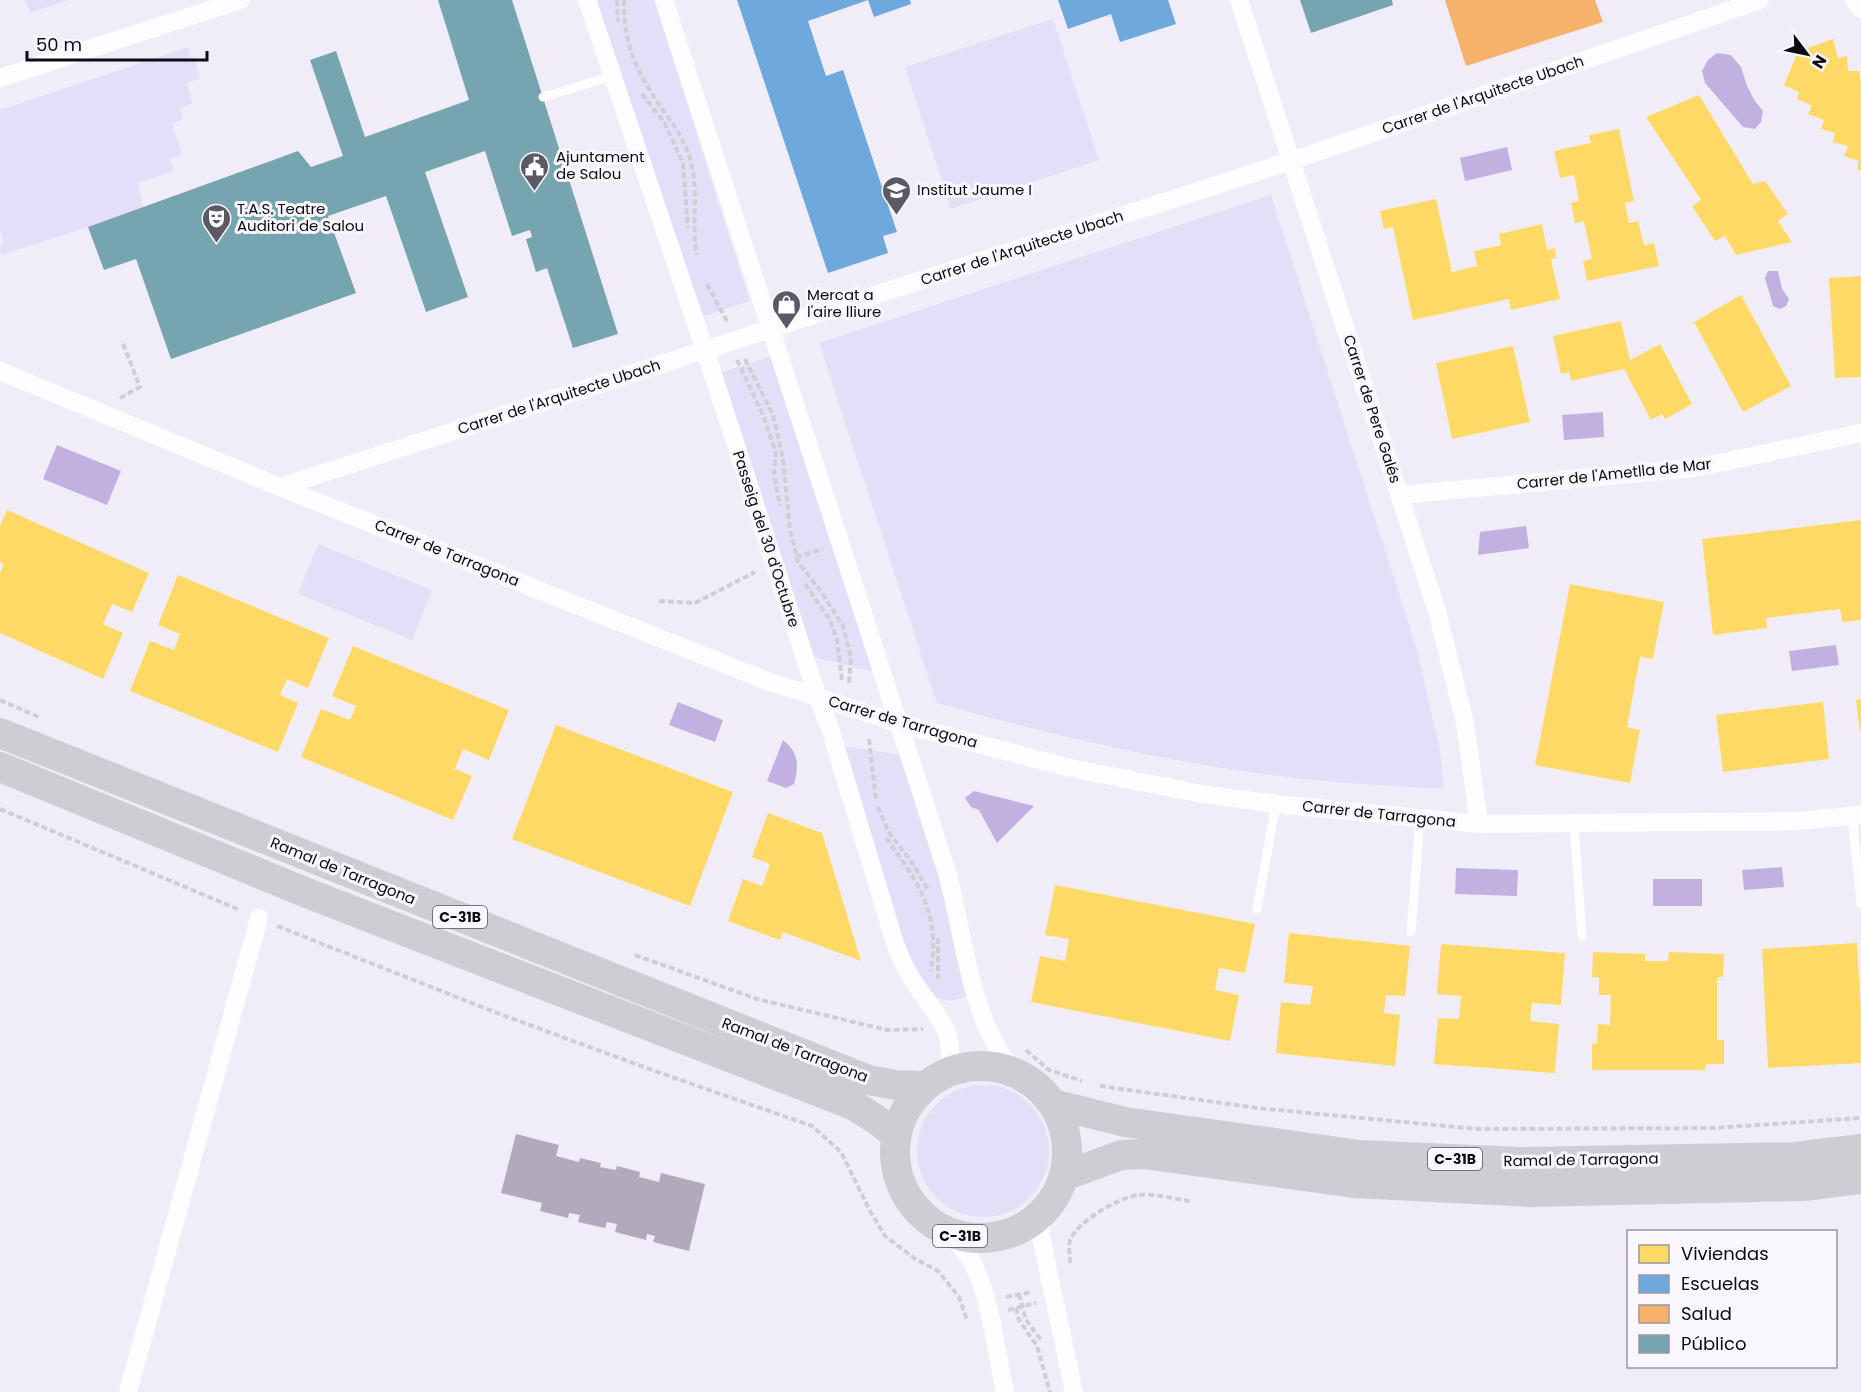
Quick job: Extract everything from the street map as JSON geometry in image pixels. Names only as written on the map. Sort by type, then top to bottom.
[{"type":"main road","name":"Ramal de Tarragona","points":[[3,733],[868,1080],[896,1085],[937,1079]]},
{"type":"main road","name":"Ramal de Tarragona","points":[[0,767],[307,893],[853,1105],[896,1135]]},
{"type":"main road","name":"C-31B","points":[[1019,1060],[1036,1085],[1053,1104],[1062,1120],[1067,1157],[1064,1176],[1045,1210],[1017,1230],[983,1239],[966,1238],[949,1233],[928,1221],[911,1204],[900,1183],[894,1159],[896,1135],[902,1117],[911,1100],[937,1079],[970,1066],[993,1066],[1019,1060]]},
{"type":"main road","name":"Ramal de Tarragona","points":[[1053,1104],[1125,1122],[1359,1155],[1521,1162],[1795,1157],[1861,1149]]},
{"type":"main road","name":"Ramal de Tarragona","points":[[1064,1176],[1121,1155],[1144,1154],[1354,1183],[1529,1192],[1804,1186],[1861,1179]]},
{"type":"street","points":[[0,78],[241,0]]},
{"type":"street","name":"Passeig del 30 d'Octubre","points":[[587,0],[705,350],[818,698],[830,728],[894,940],[903,963],[946,1027],[952,1052],[937,1079]]},
{"type":"street","points":[[664,0],[947,872],[981,1015],[994,1044],[1019,1060]]},
{"type":"street","name":"Carrer de Pere Galés","points":[[1239,0],[1437,611],[1465,723],[1479,824]]},
{"type":"street","name":"Carrer de l'Arquitecte Ubach","points":[[280,487],[1291,161],[1760,0]]},
{"type":"street","points":[[1854,0],[1861,9]]},
{"type":"street","name":"Carrer de Tarragona","points":[[0,371],[280,487],[756,676],[898,723],[1070,768],[1202,794],[1276,804],[1479,824],[1798,821],[1857,816]]},
{"type":"street","name":"Carrer de l'Ametlla de Mar","points":[[1400,495],[1695,468],[1861,434]]},
{"type":"street","points":[[128,1392],[259,918]]},
{"type":"street","points":[[1045,1210],[1040,1232],[1074,1392]]},
{"type":"street","points":[[949,1233],[974,1266],[989,1315],[1005,1392]]},
{"type":"lane","points":[[543,98],[613,76]]},
{"type":"lane","points":[[1257,909],[1276,804]]},
{"type":"lane","points":[[1857,816],[1861,903]]},
{"type":"lane","points":[[1411,932],[1420,818]]},
{"type":"lane","points":[[1574,824],[1582,936]]},
{"type":"path","points":[[96,411],[140,387],[122,341]]},
{"type":"path","points":[[792,558],[825,548]]},
{"type":"path","points":[[658,601],[694,603],[756,572]]},
{"type":"path","points":[[0,700],[52,722]]},
{"type":"path","points":[[868,739],[876,802],[889,833],[914,865],[930,894]]},
{"type":"path","points":[[0,809],[259,918],[496,1013],[812,1126],[841,1152],[870,1212],[885,1236],[914,1258],[938,1271],[959,1297],[968,1321],[1054,1298]]},
{"type":"path","points":[[882,832],[925,897],[933,937],[931,970],[934,981]]},
{"type":"path","points":[[932,905],[938,938],[940,985]]},
{"type":"path","points":[[628,953],[757,999],[886,1030],[946,1027]]},
{"type":"path","points":[[1019,1060],[1091,1085],[1257,1108],[1477,1129],[1714,1128],[1861,1118]]},
{"type":"path","points":[[1072,1274],[1069,1246],[1071,1238],[1094,1215],[1122,1199],[1140,1195],[1190,1201]]},
{"type":"path","points":[[1002,1298],[1036,1291]]},
{"type":"path","points":[[1019,1294],[1026,1320],[1045,1344]]},
{"type":"path","points":[[1016,1308],[1019,1320],[1037,1346],[1050,1392]]},
{"type":"path","points":[[1052,1376],[1054,1392]]},
{"type":"shaded area","points":[[25,0],[69,0],[30,13]]},
{"type":"shaded area","points":[[597,0],[654,0],[750,301],[699,318]]},
{"type":"shaded area","points":[[1053,19],[1099,160],[951,209],[905,67]]},
{"type":"shaded area","points":[[188,47],[200,78],[187,83],[192,104],[180,108],[183,119],[172,123],[182,155],[170,159],[174,171],[138,183],[143,207],[1,255],[0,244],[3,242],[0,229],[0,110]]},
{"type":"shaded area","points":[[1717,53],[1731,55],[1741,67],[1747,86],[1763,111],[1761,122],[1755,129],[1743,127],[1705,83],[1702,71],[1708,60]]},
{"type":"shaded area","points":[[1507,147],[1512,170],[1465,181],[1460,158]]},
{"type":"shaded area","points":[[1271,195],[1417,650],[1440,751],[1444,789],[1321,781],[1210,766],[1073,738],[937,703],[819,343]]},
{"type":"shaded area","points":[[1768,271],[1778,271],[1782,289],[1789,299],[1786,306],[1780,309],[1773,306],[1765,278]]},
{"type":"shaded area","points":[[772,356],[874,672],[814,657],[719,373]]},
{"type":"shaded area","points":[[1603,412],[1604,437],[1564,440],[1562,415]]},
{"type":"shaded area","points":[[57,445],[121,471],[107,505],[43,479]]},
{"type":"shaded area","points":[[1526,526],[1529,548],[1478,555],[1480,532]]},
{"type":"shaded area","points":[[318,544],[432,590],[412,640],[298,594]]},
{"type":"shaded area","points":[[1836,645],[1839,665],[1792,671],[1789,651]]},
{"type":"shaded area","points":[[678,702],[723,720],[715,742],[669,725]]},
{"type":"shaded area","points":[[783,740],[795,755],[797,765],[794,784],[786,788],[767,781]]},
{"type":"shaded area","points":[[843,746],[900,755],[939,879],[968,996],[951,1001],[937,998],[922,981],[903,945]]},
{"type":"shaded area","points":[[974,791],[1034,806],[997,843],[979,810],[971,807],[965,798]]},
{"type":"shaded area","points":[[1782,867],[1784,887],[1744,890],[1742,870]]},
{"type":"shaded area","points":[[1456,868],[1518,870],[1517,896],[1455,894]]},
{"type":"shaded area","points":[[1653,879],[1702,879],[1702,906],[1653,906]]},
{"type":"shaded area","points":[[983,1085],[1008,1090],[1030,1104],[1044,1126],[1049,1151],[1044,1176],[1030,1198],[1008,1212],[983,1217],[958,1212],[936,1198],[922,1176],[917,1151],[922,1126],[936,1104],[958,1090]]},
{"type":"building: Viviendas","points":[[1833,39],[1838,58],[1847,56],[1848,71],[1859,71],[1861,171],[1857,169],[1859,161],[1844,156],[1848,146],[1833,142],[1835,133],[1821,129],[1824,120],[1808,114],[1812,106],[1797,99],[1799,92],[1784,85],[1798,51]]},
{"type":"building: Viviendas","points":[[1699,95],[1753,184],[1765,181],[1788,214],[1778,221],[1792,242],[1736,255],[1725,236],[1715,241],[1692,206],[1701,200],[1646,117]]},
{"type":"building: Viviendas","points":[[1619,129],[1634,201],[1625,203],[1629,223],[1638,221],[1644,245],[1654,243],[1659,266],[1587,281],[1583,261],[1592,259],[1584,221],[1575,223],[1571,203],[1579,201],[1574,175],[1560,178],[1554,151],[1591,143],[1589,135]]},
{"type":"building: Viviendas","points":[[1436,199],[1452,272],[1477,266],[1474,251],[1501,245],[1499,234],[1542,224],[1547,250],[1555,248],[1556,258],[1551,259],[1560,299],[1511,310],[1509,299],[1413,320],[1393,227],[1384,229],[1380,211]]},
{"type":"building: Viviendas","points":[[1861,276],[1861,377],[1835,378],[1829,278]]},
{"type":"building: Viviendas","points":[[1741,295],[1791,386],[1743,412],[1694,322]]},
{"type":"building: Viviendas","points":[[1621,321],[1630,360],[1660,344],[1692,404],[1665,419],[1662,414],[1651,420],[1624,369],[1571,381],[1569,372],[1561,374],[1553,336]]},
{"type":"building: Viviendas","points":[[1513,346],[1530,422],[1452,439],[1436,363]]},
{"type":"building: Viviendas","points":[[7,510],[149,573],[132,612],[112,604],[103,624],[123,633],[103,679],[0,633],[0,573],[4,564],[0,562],[0,526]]},
{"type":"building: Viviendas","points":[[1861,520],[1861,620],[1842,622],[1840,609],[1766,618],[1767,628],[1713,635],[1702,539]]},
{"type":"building: Viviendas","points":[[178,575],[329,638],[308,688],[287,679],[280,695],[298,703],[278,752],[130,691],[150,641],[174,650],[180,634],[158,625]]},
{"type":"building: Viviendas","points":[[1570,584],[1664,602],[1653,659],[1640,657],[1627,727],[1640,730],[1630,783],[1535,765]]},
{"type":"building: Viviendas","points":[[353,646],[509,710],[489,760],[463,749],[455,769],[472,776],[453,820],[301,757],[321,709],[350,720],[356,706],[332,696]]},
{"type":"building: Viviendas","points":[[1861,699],[1861,732],[1860,732],[1856,700]]},
{"type":"building: Viviendas","points":[[1823,702],[1829,759],[1723,772],[1716,715]]},
{"type":"building: Viviendas","points":[[556,725],[733,792],[690,906],[512,839]]},
{"type":"building: Viviendas","points":[[768,813],[822,833],[861,961],[783,932],[780,940],[728,921],[743,879],[762,886],[770,864],[752,857]]},
{"type":"building: Viviendas","points":[[1055,885],[1255,924],[1245,973],[1219,968],[1215,990],[1239,995],[1230,1041],[1031,1002],[1040,956],[1065,961],[1069,939],[1045,935]]},
{"type":"building: Viviendas","points":[[1289,933],[1410,946],[1405,996],[1386,995],[1384,1013],[1400,1015],[1395,1066],[1276,1053],[1281,1002],[1310,1005],[1313,986],[1284,983]]},
{"type":"building: Viviendas","points":[[1857,943],[1861,1063],[1768,1068],[1762,949]]},
{"type":"building: Viviendas","points":[[1441,944],[1565,953],[1561,1005],[1532,1003],[1530,1021],[1559,1024],[1555,1073],[1434,1064],[1438,1018],[1459,1019],[1461,996],[1437,994]]},
{"type":"building: Viviendas","points":[[1593,952],[1645,954],[1645,961],[1668,961],[1669,952],[1724,954],[1723,976],[1717,978],[1717,1040],[1724,1040],[1724,1064],[1706,1064],[1705,1070],[1592,1070],[1592,1044],[1597,1043],[1598,1024],[1610,1025],[1611,995],[1599,995],[1599,977],[1592,977]]},
{"type":"building: Escuelas","points":[[737,0],[868,0],[808,21],[826,76],[843,70],[897,232],[883,236],[888,253],[828,273]]},
{"type":"building: Escuelas","points":[[868,0],[910,0],[911,4],[874,17]]},
{"type":"building: Escuelas","points":[[1058,0],[1168,0],[1176,24],[1120,42],[1111,14],[1068,29]]},
{"type":"building: Salud","points":[[1445,0],[1595,0],[1603,22],[1466,66]]},
{"type":"building: Público","points":[[438,0],[512,0],[618,334],[573,348],[547,268],[536,272],[526,239],[532,237],[530,230],[512,236],[485,151],[425,172],[468,297],[426,312],[386,196],[328,216],[356,293],[171,359],[136,259],[104,270],[88,227],[298,151],[311,167],[343,156],[310,60],[336,51],[365,137],[469,100]]},
{"type":"building: Público","points":[[1300,0],[1392,0],[1393,5],[1311,33]]},
{"type":"building: Otros","points":[[516,1134],[559,1145],[556,1156],[579,1162],[580,1158],[601,1163],[600,1167],[616,1170],[617,1166],[640,1172],[639,1177],[659,1182],[661,1173],[705,1184],[689,1251],[653,1242],[655,1236],[647,1234],[646,1240],[615,1232],[617,1224],[607,1222],[605,1228],[578,1222],[580,1215],[569,1213],[568,1218],[540,1211],[542,1203],[501,1193]]},
{"type":"place","name":"Ajuntament de Salou","points":[[535,192]]},
{"type":"place","name":"Institut Jaume I","points":[[896,216]]},
{"type":"place","name":"T.A.S. Teatre Auditori de Salou","points":[[216,244]]},
{"type":"place","name":"Mercat a l'aire lliure","points":[[786,330]]}]
